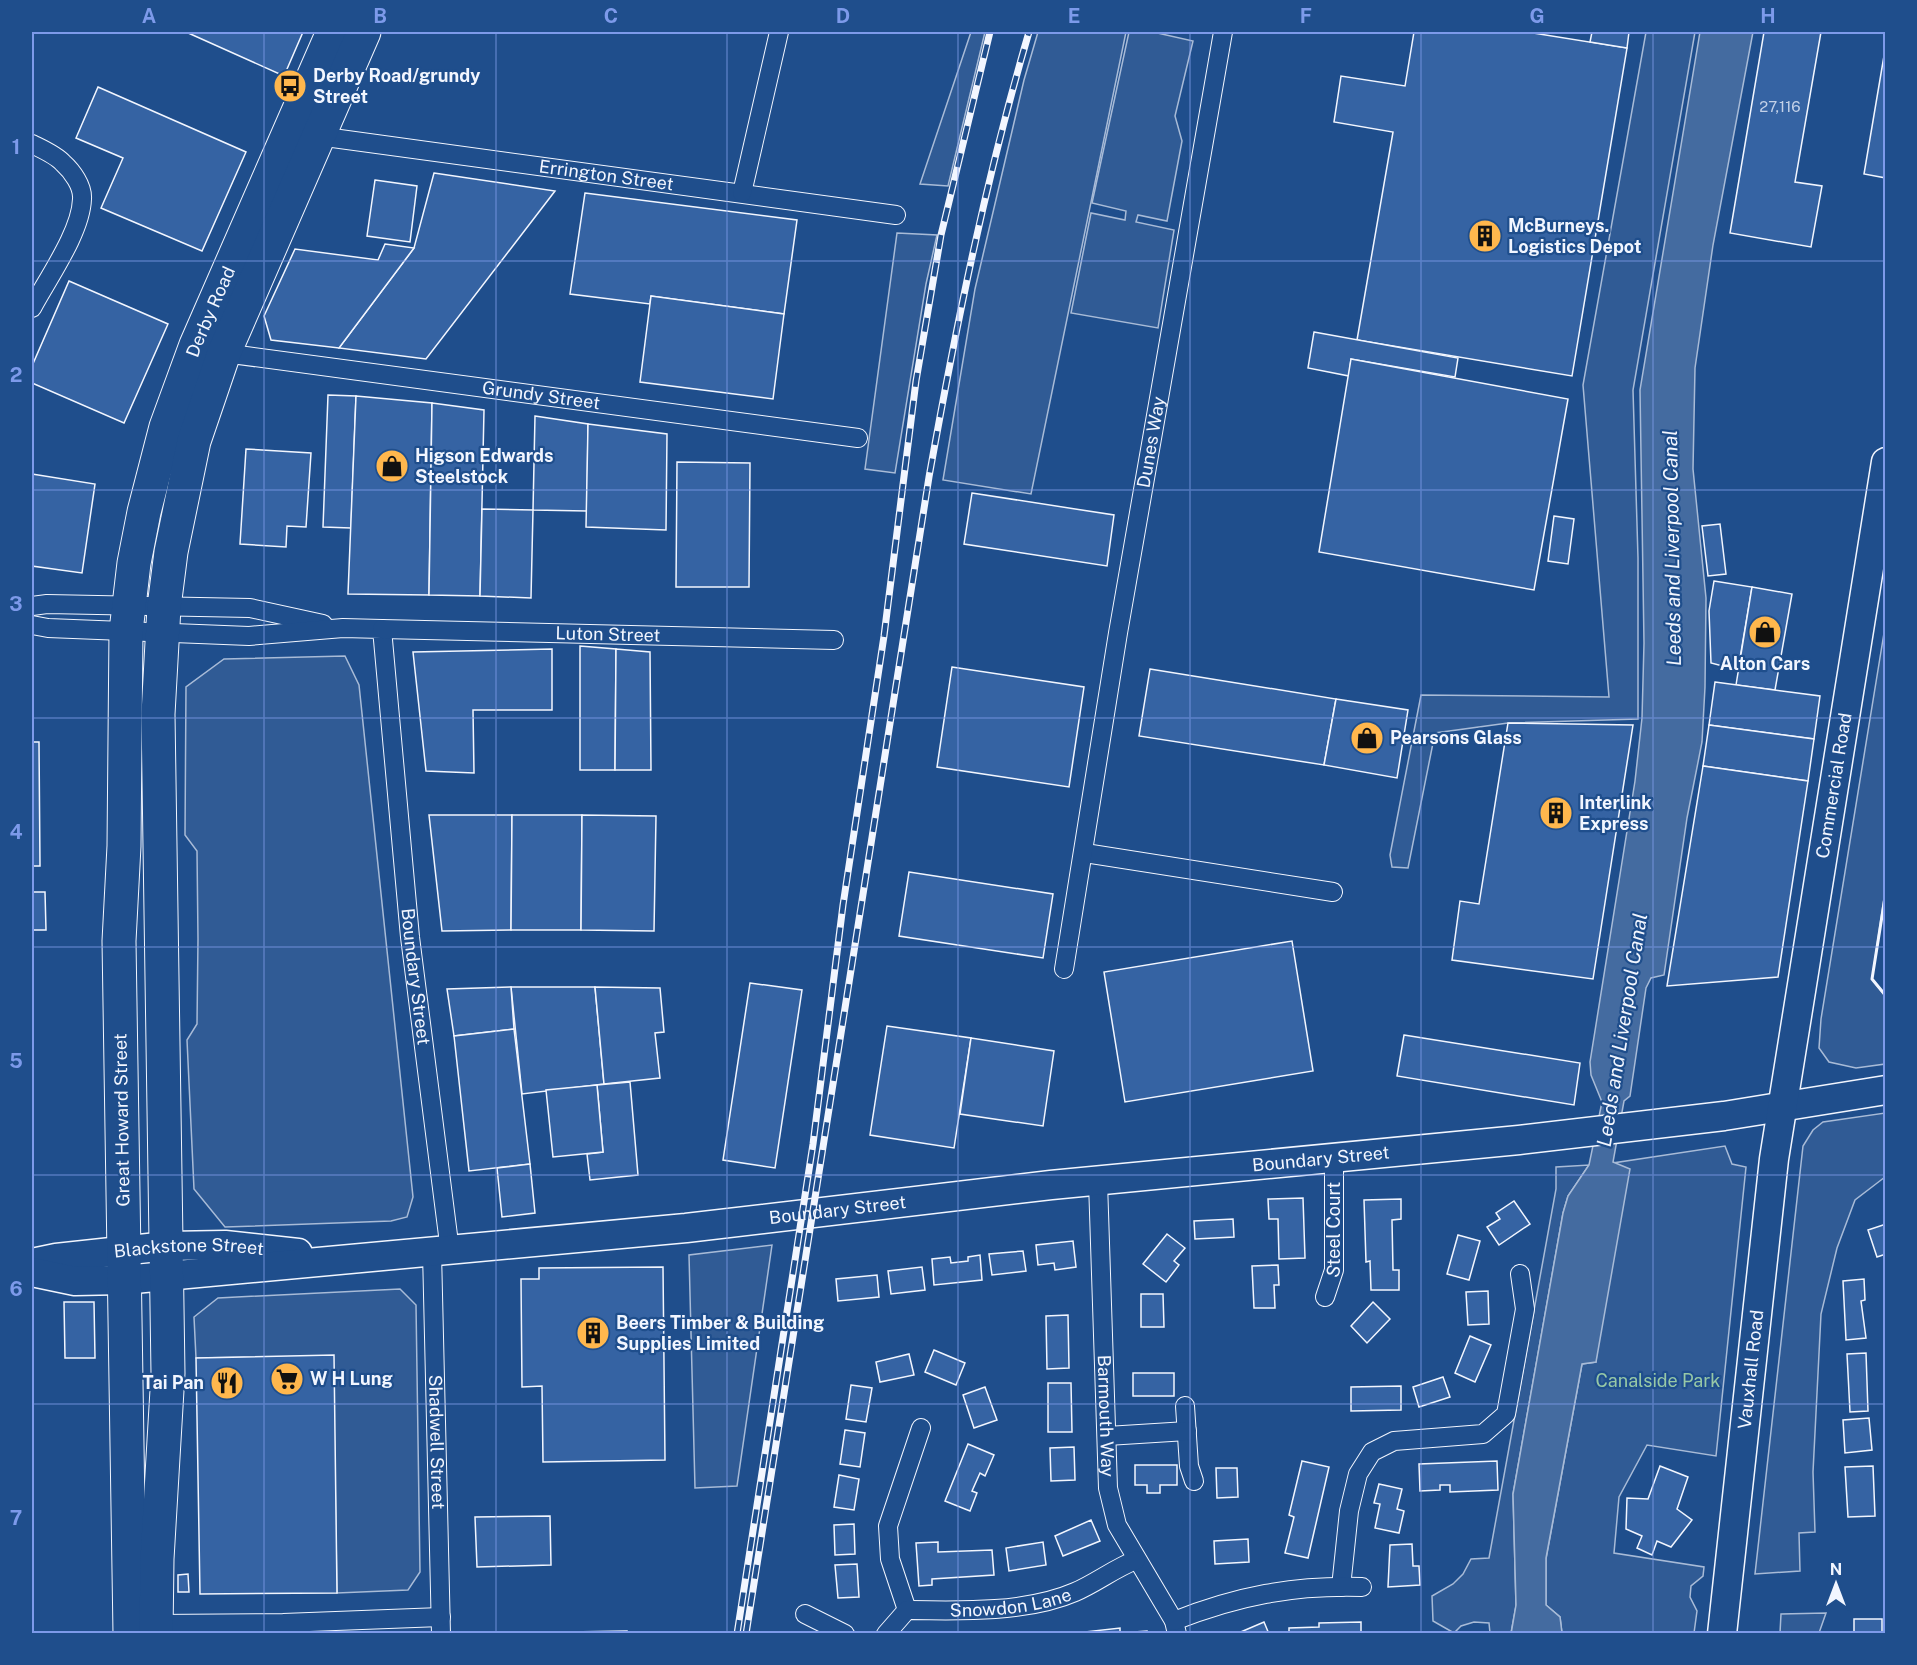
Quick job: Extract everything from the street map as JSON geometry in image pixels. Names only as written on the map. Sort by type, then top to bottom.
[{"type":"highway","name":"Derby Road","points":[[127,619],[144,512],[166,427],[196,345],[333,32]]},
{"type":"highway","name":"Derby Road","points":[[164,620],[173,540],[194,441],[224,353],[364,32]]},
{"type":"highway","name":"Great Howard Street","points":[[127,619],[124,846],[119,941],[145,1263],[168,1373],[157,1559],[147,1630]]},
{"type":"highway","name":"Great Howard Street","points":[[147,1630],[129,1507],[162,1000],[158,765],[164,620]]},
{"type":"main road","name":"Commercial Road","points":[[1782,1107],[1886,462]]},
{"type":"main road","name":"Boundary Street","points":[[441,1252],[686,1228],[940,1197],[1562,1136],[1782,1107],[1886,1090]]},
{"type":"main road","name":"Vauxhall Road","points":[[1722,1634],[1774,1160],[1782,1107]]},
{"type":"main road","points":[[1732,1114],[1753,1125],[1764,1136],[1774,1160]]},
{"type":"main road","name":"Blackstone Street","points":[[32,1272],[75,1281],[225,1245],[344,1258],[441,1252]]},
{"type":"main road","name":"Blackstone Street","points":[[32,1263],[145,1263]]},
{"type":"street","points":[[742,193],[779,32]]},
{"type":"street","name":"Dunes Way","points":[[1064,969],[1085,853],[1118,633],[1223,32]]},
{"type":"street","name":"Errington Street","points":[[318,136],[896,215]]},
{"type":"street","points":[[32,144],[62,161],[75,177],[83,198],[63,252],[32,308]]},
{"type":"street","name":"Grundy Street","points":[[224,353],[858,438]]},
{"type":"street","points":[[32,606],[46,604],[127,619],[164,620],[250,608],[343,628]]},
{"type":"street","points":[[32,625],[48,628],[127,619],[164,620],[249,636],[343,628],[382,628]]},
{"type":"street","name":"Luton Street","points":[[382,628],[834,640]]},
{"type":"street","name":"Boundary Street","points":[[382,628],[441,1252]]},
{"type":"street","points":[[1085,853],[1333,891]]},
{"type":"street","name":"Steel Court","points":[[1325,1297],[1334,1270],[1334,1159]]},
{"type":"street","name":"Barmouth Way","points":[[1098,1182],[1108,1488],[1118,1525],[1176,1627]]},
{"type":"street","name":"Shadwell Street","points":[[441,1252],[441,1625]]},
{"type":"street","points":[[1341,1587],[1349,1511],[1358,1474],[1372,1452],[1394,1440],[1484,1434],[1506,1414],[1525,1309],[1520,1274]]},
{"type":"street","points":[[1185,1406],[1189,1466],[1194,1481]]},
{"type":"street","points":[[886,1634],[907,1610],[890,1559],[888,1526],[921,1428]]},
{"type":"street","points":[[1107,1436],[1187,1431]]},
{"type":"street","name":"Snowdon Lane","points":[[907,1610],[955,1611],[1044,1603],[1076,1592],[1137,1560]]},
{"type":"street","points":[[1176,1627],[1208,1608],[1261,1593],[1362,1587]]},
{"type":"street","points":[[805,1614],[845,1634]]},
{"type":"street","points":[[147,1630],[309,1622],[441,1625]]},
{"type":"shaded area","points":[[971,32],[985,32],[948,186],[920,184]]},
{"type":"shaded area","points":[[1038,32],[1126,32],[1031,494],[943,480],[975,289],[1024,80]]},
{"type":"shaded area","points":[[1129,32],[1153,32],[1193,41],[1175,116],[1182,141],[1167,221],[1138,215],[1136,222],[1174,230],[1158,328],[1071,313],[1091,213],[1125,220],[1126,211],[1092,203]]},
{"type":"shaded area","points":[[1646,32],[1695,32],[1633,390],[1638,558],[1638,719],[1508,723],[1435,733],[1408,868],[1392,867],[1390,855],[1421,695],[1609,697],[1583,385]]},
{"type":"shaded area","points":[[897,233],[937,235],[926,284],[895,473],[865,469]]},
{"type":"shaded area","points":[[1885,627],[1885,891],[1872,979],[1885,996],[1885,1064],[1856,1068],[1829,1062],[1819,1048],[1821,1019]]},
{"type":"shaded area","points":[[345,656],[359,685],[413,1197],[407,1217],[391,1221],[225,1227],[194,1189],[187,1040],[197,1024],[197,851],[185,835],[186,687],[224,659]]},
{"type":"shaded area","points":[[1885,1113],[1885,1177],[1855,1200],[1837,1248],[1821,1314],[1813,1472],[1815,1532],[1799,1533],[1800,1571],[1755,1574],[1803,1146],[1813,1130],[1823,1122]]},
{"type":"shaded area","name":"Canalside Park","points":[[1725,1146],[1732,1164],[1746,1167],[1716,1456],[1647,1445],[1619,1497],[1614,1553],[1704,1567],[1703,1576],[1691,1586],[1690,1597],[1697,1611],[1694,1633],[1562,1633],[1560,1617],[1546,1605],[1546,1559],[1582,1364],[1596,1362],[1613,1163]]},
{"type":"shaded area","points":[[1589,1165],[1568,1196],[1563,1213],[1513,1494],[1516,1606],[1511,1633],[1490,1633],[1489,1623],[1474,1622],[1461,1626],[1454,1633],[1433,1621],[1432,1596],[1453,1584],[1463,1574],[1471,1559],[1489,1558],[1556,1189],[1556,1167]]},
{"type":"shaded area","points":[[772,1245],[737,1486],[695,1488],[689,1255]]},
{"type":"shaded area","points":[[400,1289],[416,1305],[420,1572],[408,1590],[337,1593],[333,1356],[196,1358],[194,1317],[218,1298]]},
{"type":"shaded area","points":[[1826,1613],[1819,1633],[1780,1633],[1781,1614]]},
{"type":"water","name":"Leeds and Liverpool Canal","points":[[1700,32],[1753,32],[1713,245],[1695,368],[1693,469],[1706,598],[1702,742],[1687,818],[1664,975],[1651,978],[1646,988],[1630,1096],[1624,1101],[1613,1162],[1630,1169],[1596,1362],[1582,1364],[1546,1558],[1546,1605],[1560,1617],[1562,1633],[1511,1634],[1516,1605],[1513,1494],[1563,1213],[1568,1196],[1589,1165],[1602,1102],[1591,1075],[1590,1062],[1635,781],[1642,718],[1644,643],[1640,390]]},
{"type":"building","points":[[186,32],[303,32],[284,76]]},
{"type":"building","name":"McBurneys. Logistics Depot","points":[[1414,32],[1527,32],[1627,48],[1572,376],[1357,340],[1393,132],[1334,122],[1341,76],[1405,86]]},
{"type":"building","points":[[1592,32],[1629,32],[1627,48],[1590,42]]},
{"type":"building","points":[[1764,32],[1821,32],[1795,182],[1822,186],[1811,247],[1730,233]]},
{"type":"building","points":[[1886,44],[1886,178],[1864,174]]},
{"type":"building","points":[[98,87],[246,152],[202,251],[101,208],[123,158],[76,138]]},
{"type":"building","points":[[434,173],[555,191],[426,359],[339,348],[414,248]]},
{"type":"building","points":[[375,180],[417,186],[410,242],[367,236]]},
{"type":"building","points":[[585,193],[797,220],[784,314],[651,296],[650,304],[570,294]]},
{"type":"building","points":[[385,244],[414,248],[339,348],[271,340],[264,316],[295,249],[378,260]]},
{"type":"building","points":[[69,281],[168,324],[124,423],[32,383],[32,366]]},
{"type":"building","points":[[651,296],[784,314],[773,399],[640,382]]},
{"type":"building","points":[[1314,332],[1458,358],[1455,377],[1351,359],[1349,376],[1308,368]]},
{"type":"building","points":[[1351,359],[1568,399],[1534,590],[1319,552]]},
{"type":"building","points":[[328,395],[356,396],[351,528],[323,527]]},
{"type":"building","name":"Higson Edwards Steelstock","points":[[356,396],[432,403],[429,595],[348,594]]},
{"type":"building","points":[[432,403],[484,410],[480,596],[429,595]]},
{"type":"building","points":[[535,416],[588,424],[587,511],[533,510]]},
{"type":"building","points":[[588,424],[667,434],[666,530],[586,527]]},
{"type":"building","points":[[246,449],[311,453],[306,527],[287,526],[286,547],[240,544]]},
{"type":"building","points":[[677,462],[750,463],[749,587],[676,587]]},
{"type":"building","points":[[32,474],[95,484],[82,573],[32,566]]},
{"type":"building","points":[[972,493],[1114,515],[1107,566],[964,544]]},
{"type":"building","points":[[482,509],[533,510],[531,598],[480,596]]},
{"type":"building","points":[[1554,516],[1574,519],[1568,564],[1548,561]]},
{"type":"building","points":[[1720,524],[1726,574],[1708,576],[1702,526]]},
{"type":"building","points":[[1714,581],[1752,587],[1738,670],[1711,663],[1709,611]]},
{"type":"building","name":"Alton Cars","points":[[1752,587],[1792,594],[1775,690],[1736,685]]},
{"type":"building","points":[[580,646],[616,649],[615,770],[580,770]]},
{"type":"building","points":[[552,649],[552,710],[473,710],[474,773],[426,771],[413,652]]},
{"type":"building","points":[[616,649],[650,652],[651,770],[615,770]]},
{"type":"building","points":[[952,667],[1084,687],[1069,787],[937,767]]},
{"type":"building","points":[[1150,669],[1336,699],[1324,765],[1139,736]]},
{"type":"building","points":[[1715,682],[1820,696],[1814,739],[1709,725]]},
{"type":"building","name":"Pearsons Glass","points":[[1336,699],[1408,710],[1397,778],[1324,765]]},
{"type":"building","name":"Interlink Express","points":[[1508,723],[1633,725],[1593,979],[1452,960],[1460,901],[1479,904]]},
{"type":"building","points":[[1709,725],[1814,739],[1808,781],[1703,766]]},
{"type":"building","points":[[32,742],[39,742],[40,866],[32,866]]},
{"type":"building","points":[[1703,766],[1808,781],[1778,977],[1667,986]]},
{"type":"building","points":[[429,815],[512,815],[511,930],[442,931]]},
{"type":"building","points":[[512,815],[582,815],[581,930],[511,930]]},
{"type":"building","points":[[582,815],[656,816],[654,931],[581,930]]},
{"type":"building","points":[[909,872],[1053,894],[1043,958],[899,936]]},
{"type":"building","points":[[32,892],[45,892],[46,930],[32,930]]},
{"type":"building","points":[[1292,941],[1313,1071],[1125,1102],[1104,972]]},
{"type":"building","points":[[750,983],[802,990],[775,1168],[723,1160]]},
{"type":"building","points":[[511,987],[595,987],[604,1084],[522,1094]]},
{"type":"building","points":[[511,987],[514,1029],[454,1036],[447,989]]},
{"type":"building","points":[[595,987],[660,988],[664,1032],[655,1033],[660,1078],[604,1084]]},
{"type":"building","points":[[887,1026],[971,1038],[954,1148],[870,1135]]},
{"type":"building","points":[[514,1029],[530,1164],[469,1171],[454,1036]]},
{"type":"building","points":[[1404,1035],[1580,1063],[1574,1105],[1397,1076]]},
{"type":"building","points":[[971,1038],[1054,1051],[1043,1126],[960,1114]]},
{"type":"building","points":[[630,1082],[638,1175],[590,1180],[587,1154],[603,1152],[597,1085]]},
{"type":"building","points":[[597,1085],[603,1152],[553,1157],[546,1090]]},
{"type":"building","points":[[530,1164],[535,1213],[502,1217],[497,1168]]},
{"type":"building","points":[[1303,1198],[1305,1258],[1279,1259],[1278,1219],[1269,1219],[1268,1199]]},
{"type":"building","points":[[1401,1199],[1401,1219],[1392,1220],[1393,1270],[1399,1270],[1399,1290],[1371,1290],[1370,1261],[1366,1262],[1364,1200]]},
{"type":"building","points":[[1514,1201],[1530,1224],[1499,1245],[1487,1227],[1500,1219],[1496,1213]]},
{"type":"building","points":[[1233,1219],[1234,1237],[1195,1239],[1194,1221]]},
{"type":"building","points":[[1886,1224],[1886,1254],[1877,1257],[1868,1230]]},
{"type":"building","points":[[1167,1234],[1185,1248],[1174,1261],[1179,1265],[1166,1282],[1143,1264]]},
{"type":"building","points":[[1458,1235],[1480,1241],[1469,1280],[1447,1274]]},
{"type":"building","points":[[1073,1241],[1076,1267],[1055,1270],[1054,1263],[1038,1265],[1036,1245]]},
{"type":"building","points":[[1023,1251],[1026,1271],[992,1275],[989,1254]]},
{"type":"building","points":[[980,1255],[982,1280],[934,1285],[932,1259],[950,1257],[951,1263],[968,1261],[968,1257]]},
{"type":"building","points":[[1278,1265],[1279,1285],[1274,1285],[1275,1308],[1254,1308],[1252,1266]]},
{"type":"building","name":"Beers Timber & Building Supplies Limited","points":[[663,1267],[665,1460],[543,1462],[542,1386],[522,1387],[521,1279],[539,1279],[539,1268]]},
{"type":"building","points":[[922,1267],[925,1290],[891,1294],[888,1271]]},
{"type":"building","points":[[877,1275],[879,1297],[838,1301],[836,1279]]},
{"type":"building","points":[[1864,1279],[1865,1300],[1861,1301],[1866,1338],[1846,1340],[1843,1281]]},
{"type":"building","points":[[1488,1291],[1489,1324],[1468,1325],[1466,1292]]},
{"type":"building","points":[[1141,1294],[1163,1294],[1164,1327],[1141,1327]]},
{"type":"building","points":[[64,1302],[94,1302],[95,1358],[65,1358]]},
{"type":"building","points":[[1373,1302],[1390,1319],[1367,1343],[1351,1326]]},
{"type":"building","points":[[1068,1315],[1069,1368],[1047,1369],[1046,1316]]},
{"type":"building","points":[[1470,1336],[1491,1345],[1475,1382],[1455,1373]]},
{"type":"building","points":[[934,1350],[965,1363],[956,1385],[925,1372]]},
{"type":"building","points":[[1866,1353],[1868,1411],[1850,1412],[1847,1354]]},
{"type":"building","points":[[909,1354],[914,1375],[880,1382],[876,1362]]},
{"type":"building","points":[[334,1355],[337,1593],[200,1594],[196,1358]]},
{"type":"building","points":[[1133,1373],[1174,1373],[1174,1396],[1133,1396]]},
{"type":"building","points":[[1443,1377],[1450,1397],[1419,1407],[1413,1387]]},
{"type":"building","points":[[1048,1383],[1071,1383],[1072,1432],[1048,1432]]},
{"type":"building","points":[[851,1385],[872,1388],[866,1422],[846,1419]]},
{"type":"building","points":[[1401,1386],[1401,1410],[1351,1411],[1351,1387]]},
{"type":"building","points":[[985,1387],[997,1420],[974,1428],[963,1395]]},
{"type":"building","points":[[1869,1418],[1872,1450],[1845,1453],[1843,1420]]},
{"type":"building","points":[[845,1430],[865,1433],[860,1467],[840,1464]]},
{"type":"building","points":[[968,1444],[994,1455],[985,1476],[980,1473],[972,1491],[977,1493],[970,1511],[945,1501]]},
{"type":"building","points":[[1074,1447],[1075,1480],[1051,1481],[1050,1448]]},
{"type":"building","points":[[1302,1461],[1329,1467],[1308,1558],[1285,1553],[1294,1517],[1289,1515]]},
{"type":"building","points":[[1497,1461],[1498,1490],[1450,1492],[1450,1485],[1440,1485],[1440,1490],[1420,1491],[1419,1464]]},
{"type":"building","points":[[1135,1465],[1177,1465],[1177,1485],[1160,1485],[1160,1493],[1147,1493],[1147,1485],[1135,1485]]},
{"type":"building","points":[[1660,1466],[1688,1477],[1677,1509],[1692,1520],[1671,1547],[1657,1541],[1652,1555],[1637,1548],[1642,1536],[1626,1529],[1627,1498],[1648,1499]]},
{"type":"building","points":[[1873,1466],[1875,1516],[1848,1517],[1845,1467]]},
{"type":"building","points":[[1216,1468],[1237,1468],[1238,1497],[1217,1498]]},
{"type":"building","points":[[839,1475],[859,1479],[854,1510],[834,1507]]},
{"type":"building","points":[[1379,1484],[1402,1489],[1397,1509],[1404,1511],[1399,1533],[1375,1528],[1380,1504],[1374,1503]]},
{"type":"building","points":[[550,1516],[551,1565],[477,1567],[475,1517]]},
{"type":"building","points":[[1091,1520],[1100,1541],[1063,1556],[1055,1536]]},
{"type":"building","points":[[854,1524],[855,1554],[835,1555],[834,1525]]},
{"type":"building","points":[[1248,1539],[1249,1562],[1215,1564],[1214,1541]]},
{"type":"building","points":[[938,1542],[938,1552],[992,1550],[994,1575],[932,1579],[932,1585],[919,1586],[916,1543]]},
{"type":"building","points":[[1043,1542],[1046,1565],[1009,1571],[1006,1548]]},
{"type":"building","points":[[1412,1544],[1413,1566],[1419,1566],[1420,1585],[1388,1587],[1390,1545]]},
{"type":"building","points":[[857,1564],[859,1597],[838,1598],[835,1565]]},
{"type":"building","points":[[188,1574],[189,1592],[178,1592],[178,1575]]},
{"type":"building","points":[[1854,1619],[1882,1619],[1882,1634],[1854,1634]]},
{"type":"building","points":[[1264,1622],[1269,1634],[1236,1634]]},
{"type":"building","points":[[1361,1622],[1361,1634],[1289,1634],[1289,1628],[1319,1627],[1319,1623]]},
{"type":"building","points":[[1120,1628],[1120,1633],[1147,1631],[1147,1634],[1067,1634]]},
{"type":"building","points":[[627,1631],[627,1634],[501,1634],[501,1633]]},
{"type":"railway","points":[[737,1634],[813,1144],[843,905],[884,636],[916,381],[941,235],[990,32]]},
{"type":"railway","points":[[746,1634],[929,477],[973,253],[999,142],[1029,32]]},
{"type":"wall","points":[[1886,891],[1872,979],[1886,996]]},
{"type":"place","name":"Derby Road/grundy Street","points":[[290,86]]},
{"type":"place","name":"McBurneys. Logistics Depot","points":[[1485,236]]},
{"type":"place","name":"Higson Edwards Steelstock","points":[[392,466]]},
{"type":"place","name":"Alton Cars","points":[[1765,632]]},
{"type":"place","name":"Pearsons Glass","points":[[1367,738]]},
{"type":"place","name":"Interlink Express","points":[[1556,813]]},
{"type":"place","name":"Beers Timber & Building Supplies Limited","points":[[593,1333]]},
{"type":"place","name":"W H Lung","points":[[287,1379]]},
{"type":"place","name":"Tai Pan","points":[[227,1383]]}]
